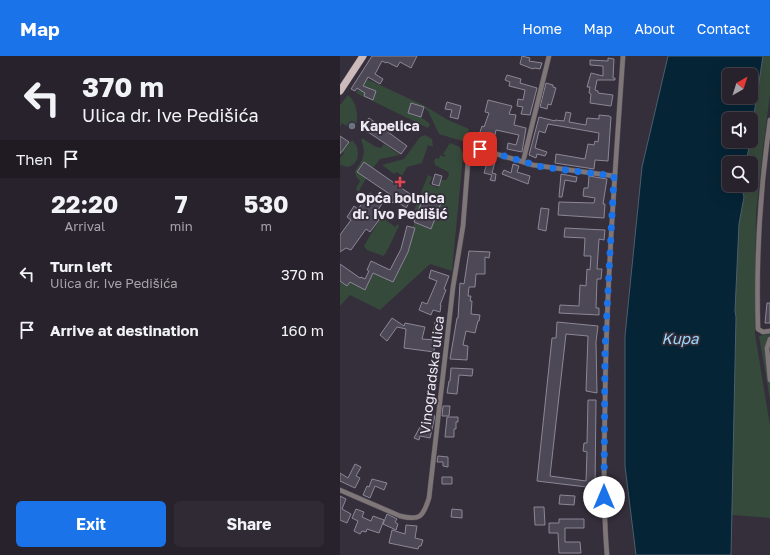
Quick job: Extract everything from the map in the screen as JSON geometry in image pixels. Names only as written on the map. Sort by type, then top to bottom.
[{"type":"main road","points":[[340,91],[363,56]]},
{"type":"street","points":[[524,158],[549,56]]},
{"type":"street","points":[[607,555],[604,510],[605,349],[614,176],[623,56]]},
{"type":"street","points":[[770,120],[762,189],[758,275],[758,329],[763,332],[770,331]]},
{"type":"street","name":"Vinogradska ulica","points":[[340,490],[400,516],[410,518],[419,517],[424,512],[428,498],[453,287],[462,232],[468,162],[470,155],[474,150],[480,149],[542,167],[614,176]]},
{"type":"street","points":[[770,339],[767,348],[770,380]]},
{"type":"green space","points":[[718,56],[770,56],[770,94],[756,213],[755,334],[770,426],[770,518],[708,513]]},
{"type":"green space","points":[[367,79],[425,106],[448,120],[469,129],[465,142],[439,134],[428,111],[424,108],[421,117],[430,124],[428,128],[356,93],[358,89],[361,90]]},
{"type":"green space","points":[[348,95],[356,108],[356,125],[352,122],[348,127],[342,123],[340,127],[340,105]]},
{"type":"green space","points":[[425,135],[432,139],[433,147],[428,145],[422,163],[407,167],[402,176],[397,172],[394,174],[382,165],[404,159],[420,137]]},
{"type":"green space","points":[[362,138],[376,147],[381,148],[384,144],[400,155],[380,159],[373,168],[364,162],[357,172],[366,178],[359,191],[357,191],[356,189],[360,181],[356,176],[355,171],[364,153],[361,140]]},
{"type":"green space","points":[[352,140],[357,147],[357,159],[355,163],[348,167],[340,165],[340,158],[344,153],[342,151]]},
{"type":"green space","points":[[450,143],[460,147],[464,156],[452,271],[430,264],[380,310],[350,295],[340,306],[340,281],[347,286],[350,281],[365,290],[373,273],[393,282],[408,252],[415,228],[413,227],[415,219],[411,218],[428,175],[432,177],[429,184],[438,188],[441,180],[446,180],[449,175],[448,172],[435,165],[434,161],[436,158],[439,159],[440,155],[445,157],[443,154]]},
{"type":"green space","points":[[380,219],[386,220],[395,227],[398,224],[399,226],[386,253],[383,256],[367,250],[364,246]]},
{"type":"green space","points":[[770,334],[770,399],[759,336]]},
{"type":"water","name":"Kupa","points":[[668,56],[763,56],[758,88],[758,68],[722,68],[722,104],[756,104],[754,112],[722,112],[722,148],[749,148],[747,156],[722,156],[722,192],[743,192],[744,197],[739,224],[735,311],[731,555],[636,555],[625,466],[625,336],[642,167]]},
{"type":"building","points":[[372,56],[417,56],[411,68],[400,62],[397,67],[382,61],[375,74],[383,79],[380,84],[368,77],[363,86],[376,91],[373,100],[364,96],[365,93],[357,88],[355,91],[351,89]]},
{"type":"building","points":[[522,56],[530,58],[529,61],[542,63],[540,69],[533,69],[520,64]]},
{"type":"building","points":[[608,58],[614,59],[613,78],[615,78],[615,80],[597,80],[595,90],[598,91],[598,93],[613,95],[611,106],[590,103],[590,87],[587,87],[591,73],[603,76],[603,66],[590,65],[590,60],[608,61]]},
{"type":"building","points":[[507,75],[521,79],[520,83],[537,88],[530,115],[521,114],[523,107],[517,106],[518,99],[523,100],[525,90],[509,86],[510,82],[505,80]]},
{"type":"building","points":[[546,83],[553,85],[553,87],[556,88],[551,105],[548,104],[547,109],[540,107]]},
{"type":"building","points":[[488,100],[512,106],[509,114],[516,115],[514,125],[526,128],[522,152],[507,149],[508,143],[516,145],[519,135],[496,130],[495,135],[489,133],[486,141],[478,138],[489,113],[485,112]]},
{"type":"building","points":[[447,102],[461,106],[458,119],[450,117],[452,110],[445,109]]},
{"type":"building","points":[[411,103],[424,107],[421,117],[408,113]]},
{"type":"building","points":[[566,112],[571,113],[569,122],[586,125],[587,118],[599,119],[599,115],[611,117],[608,161],[595,160],[594,169],[555,163],[556,154],[585,159],[588,144],[594,145],[595,141],[598,142],[599,133],[548,124],[545,133],[539,131],[535,148],[547,152],[545,156],[537,154],[536,158],[529,155],[539,117],[555,121],[564,121]]},
{"type":"building","points":[[369,118],[407,146],[401,154],[362,128]]},
{"type":"building","points":[[340,136],[349,142],[340,154]]},
{"type":"building","points":[[488,160],[495,162],[492,173],[496,174],[495,181],[490,180],[492,175],[484,173]]},
{"type":"building","points":[[364,162],[413,196],[406,208],[395,200],[393,203],[388,199],[391,195],[357,172]]},
{"type":"building","points":[[513,164],[519,166],[517,172],[530,176],[528,184],[502,174],[504,170],[511,173]]},
{"type":"building","points":[[435,174],[442,176],[439,186],[432,184]]},
{"type":"building","points":[[561,174],[577,177],[576,182],[565,180],[562,197],[559,197]]},
{"type":"building","points":[[589,176],[607,179],[603,204],[605,204],[604,218],[558,215],[559,202],[594,203],[595,198],[583,196],[584,188],[588,188]]},
{"type":"building","points":[[370,193],[383,202],[374,216],[379,220],[370,232],[366,229],[351,250],[346,248],[340,252],[340,235],[351,220],[347,217],[354,206],[358,209]]},
{"type":"building","points":[[424,196],[441,203],[431,229],[414,222]]},
{"type":"building","points":[[541,208],[549,209],[546,231],[538,229]]},
{"type":"building","points":[[407,226],[415,228],[408,252],[393,282],[373,273],[365,290],[350,282],[347,286],[340,281],[340,264],[360,278],[365,279],[369,271],[367,270],[371,261],[390,270],[401,249]]},
{"type":"building","points":[[565,228],[605,230],[604,240],[599,239],[597,269],[602,269],[601,279],[597,279],[596,308],[599,308],[599,315],[559,313],[560,305],[579,306],[580,285],[586,286],[587,269],[590,270],[591,256],[584,256],[585,238],[564,237]]},
{"type":"building","points":[[469,251],[490,252],[489,258],[485,257],[485,274],[476,274],[475,287],[469,287],[468,296],[471,296],[470,301],[472,301],[471,314],[480,315],[479,321],[475,333],[466,331],[463,345],[468,346],[467,360],[450,359],[458,318],[460,283],[464,284]]},
{"type":"building","points":[[431,270],[449,276],[444,289],[446,290],[440,305],[440,312],[433,310],[431,315],[419,310],[422,302],[427,304],[437,281],[429,278]]},
{"type":"building","points":[[767,303],[770,303],[770,323],[765,323]]},
{"type":"building","points":[[392,318],[404,326],[405,323],[425,327],[422,339],[435,340],[434,352],[404,348],[406,329],[397,327],[387,341],[380,335]]},
{"type":"building","points":[[435,322],[441,322],[441,324],[443,324],[442,332],[434,331]]},
{"type":"building","points":[[557,322],[598,326],[596,342],[597,393],[586,391],[588,336],[566,334],[550,476],[586,481],[587,452],[583,451],[584,443],[587,443],[588,400],[596,400],[595,488],[537,481],[552,338],[556,338]]},
{"type":"building","points":[[451,368],[473,369],[472,376],[459,375],[457,394],[447,393]]},
{"type":"building","points":[[443,406],[450,406],[449,416],[442,416]]},
{"type":"building","points":[[430,415],[435,416],[430,438],[420,436],[419,440],[414,438],[420,427],[426,430]]},
{"type":"building","points":[[447,417],[458,417],[456,429],[454,429],[454,437],[445,437]]},
{"type":"building","points":[[438,456],[448,457],[448,467],[443,466],[443,462],[437,462]]},
{"type":"building","points":[[355,464],[361,467],[356,476],[360,478],[355,488],[340,481],[340,473],[348,478]]},
{"type":"building","points":[[442,477],[452,477],[452,484],[442,484]]},
{"type":"building","points":[[372,479],[387,483],[384,490],[375,486],[370,498],[363,495],[367,486],[369,487]]},
{"type":"building","points":[[560,495],[575,496],[574,505],[559,504]]},
{"type":"building","points":[[340,496],[346,499],[342,509],[351,514],[347,523],[340,520]]},
{"type":"building","points":[[534,507],[544,507],[545,525],[535,525]]},
{"type":"building","points":[[356,509],[364,512],[362,517],[371,521],[373,516],[384,520],[379,533],[367,529],[366,532],[362,531],[360,534],[354,531],[358,521],[352,518]]},
{"type":"building","points":[[452,509],[462,510],[462,518],[451,517]]},
{"type":"building","points":[[387,514],[397,519],[395,522],[398,524],[396,530],[383,524]]},
{"type":"building","points":[[559,519],[584,519],[584,528],[565,528],[565,542],[580,542],[581,553],[559,553],[558,533],[549,533],[549,523],[559,523]]},
{"type":"building","points":[[406,525],[417,526],[415,538],[423,540],[418,549],[389,543],[392,530],[405,534]]},
{"type":"place","name":"Kapelica","points":[[352,126]]},
{"type":"place","name":"Opća bolnica dr. Ivo Pedišić","points":[[400,182]]},
{"type":"route","points":[[480,149],[542,167],[586,174],[614,176],[605,349],[604,497]]}]
